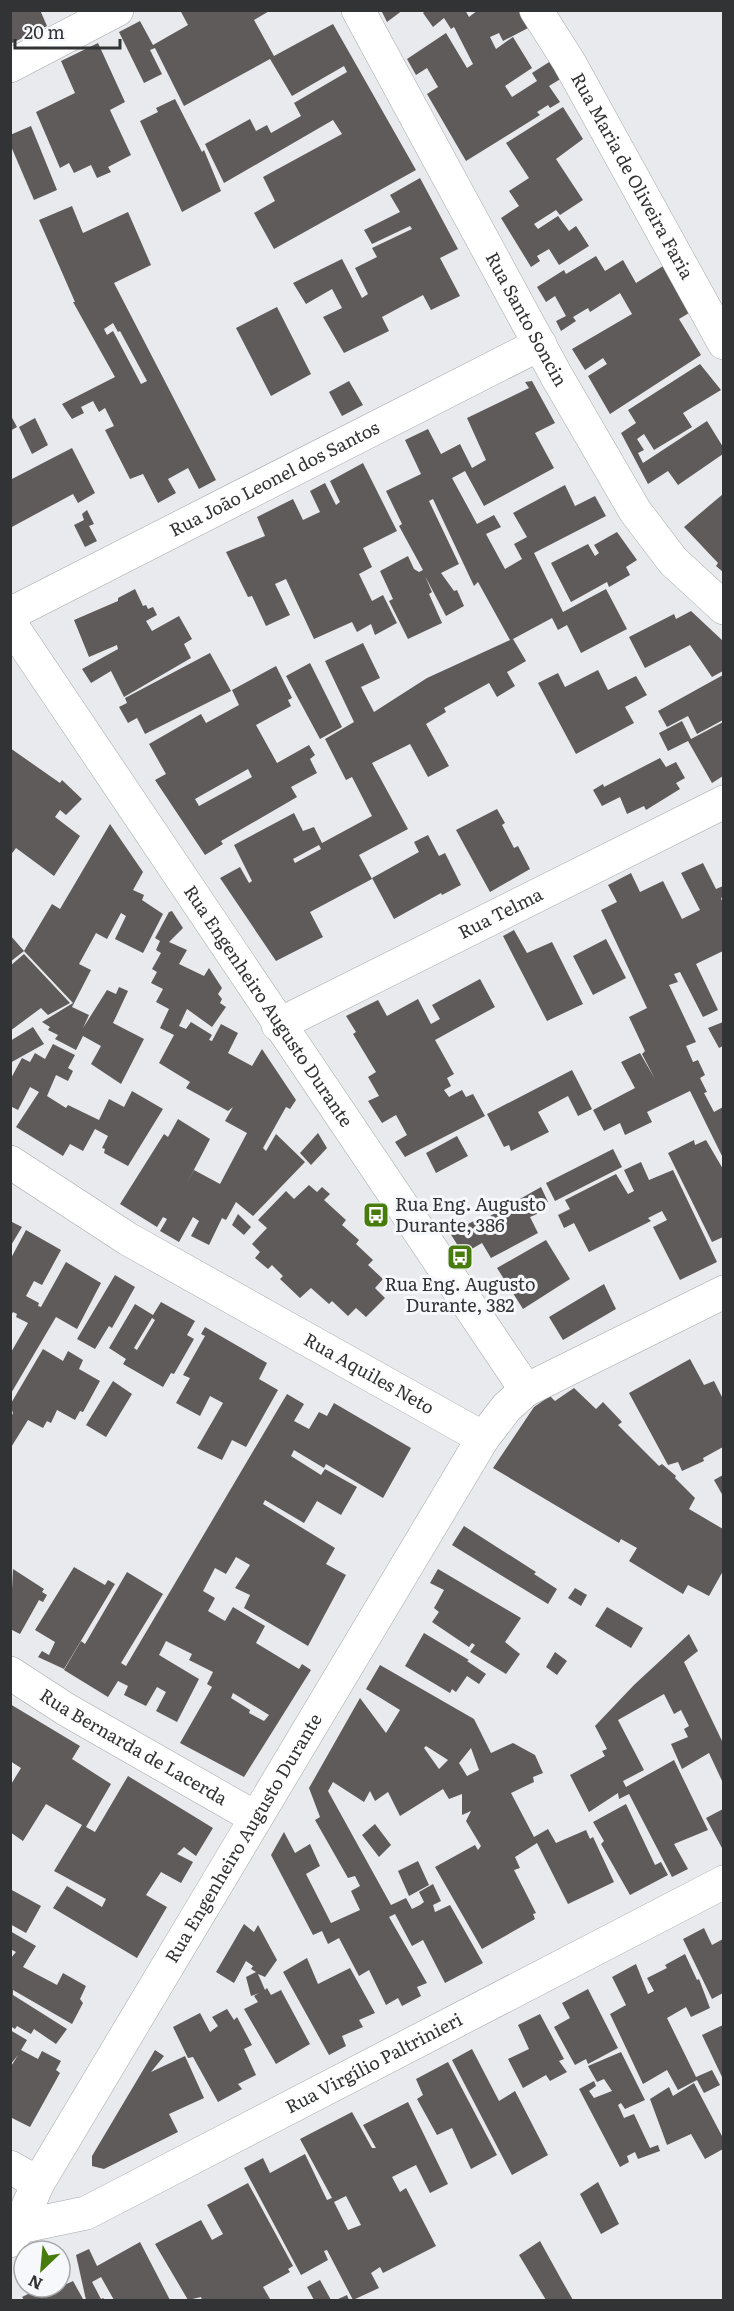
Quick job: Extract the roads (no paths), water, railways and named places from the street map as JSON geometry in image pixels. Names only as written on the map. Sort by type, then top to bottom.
[{"type":"street","points":[[10,66],[117,10]]},
{"type":"street","name":"Rua Santo Soncin","points":[[358,10],[540,344],[649,533],[672,561],[723,608]]},
{"type":"street","name":"Rua Maria de Oliveira Faria","points":[[536,10],[569,62],[723,343]]},
{"type":"street","name":"Rua João Leonel dos Santos","points":[[10,614],[540,344]]},
{"type":"street","name":"Rua Engenheiro Augusto Durante","points":[[10,623],[278,1025],[526,1390]]},
{"type":"street","name":"Rua Telma","points":[[278,1025],[723,802]]},
{"type":"street","name":"Rua Aquiles Neto","points":[[10,1162],[128,1239],[483,1438]]},
{"type":"street","points":[[483,1438],[507,1407],[526,1390],[723,1292]]},
{"type":"street","name":"Rua Engenheiro Augusto Durante","points":[[15,2234],[24,2175],[256,1818],[483,1438]]},
{"type":"street","name":"Rua Bernarda de Lacerda","points":[[10,1673],[67,1710],[256,1818]]},
{"type":"street","name":"Rua Virgílio Paltrinieri","points":[[15,2234],[86,2213],[723,1882]]},
{"type":"place","name":"Rua Eng. Augusto Durante, 386","points":[[376,1215]]},
{"type":"place","name":"Rua Eng. Augusto Durante, 382","points":[[460,1257]]}]
